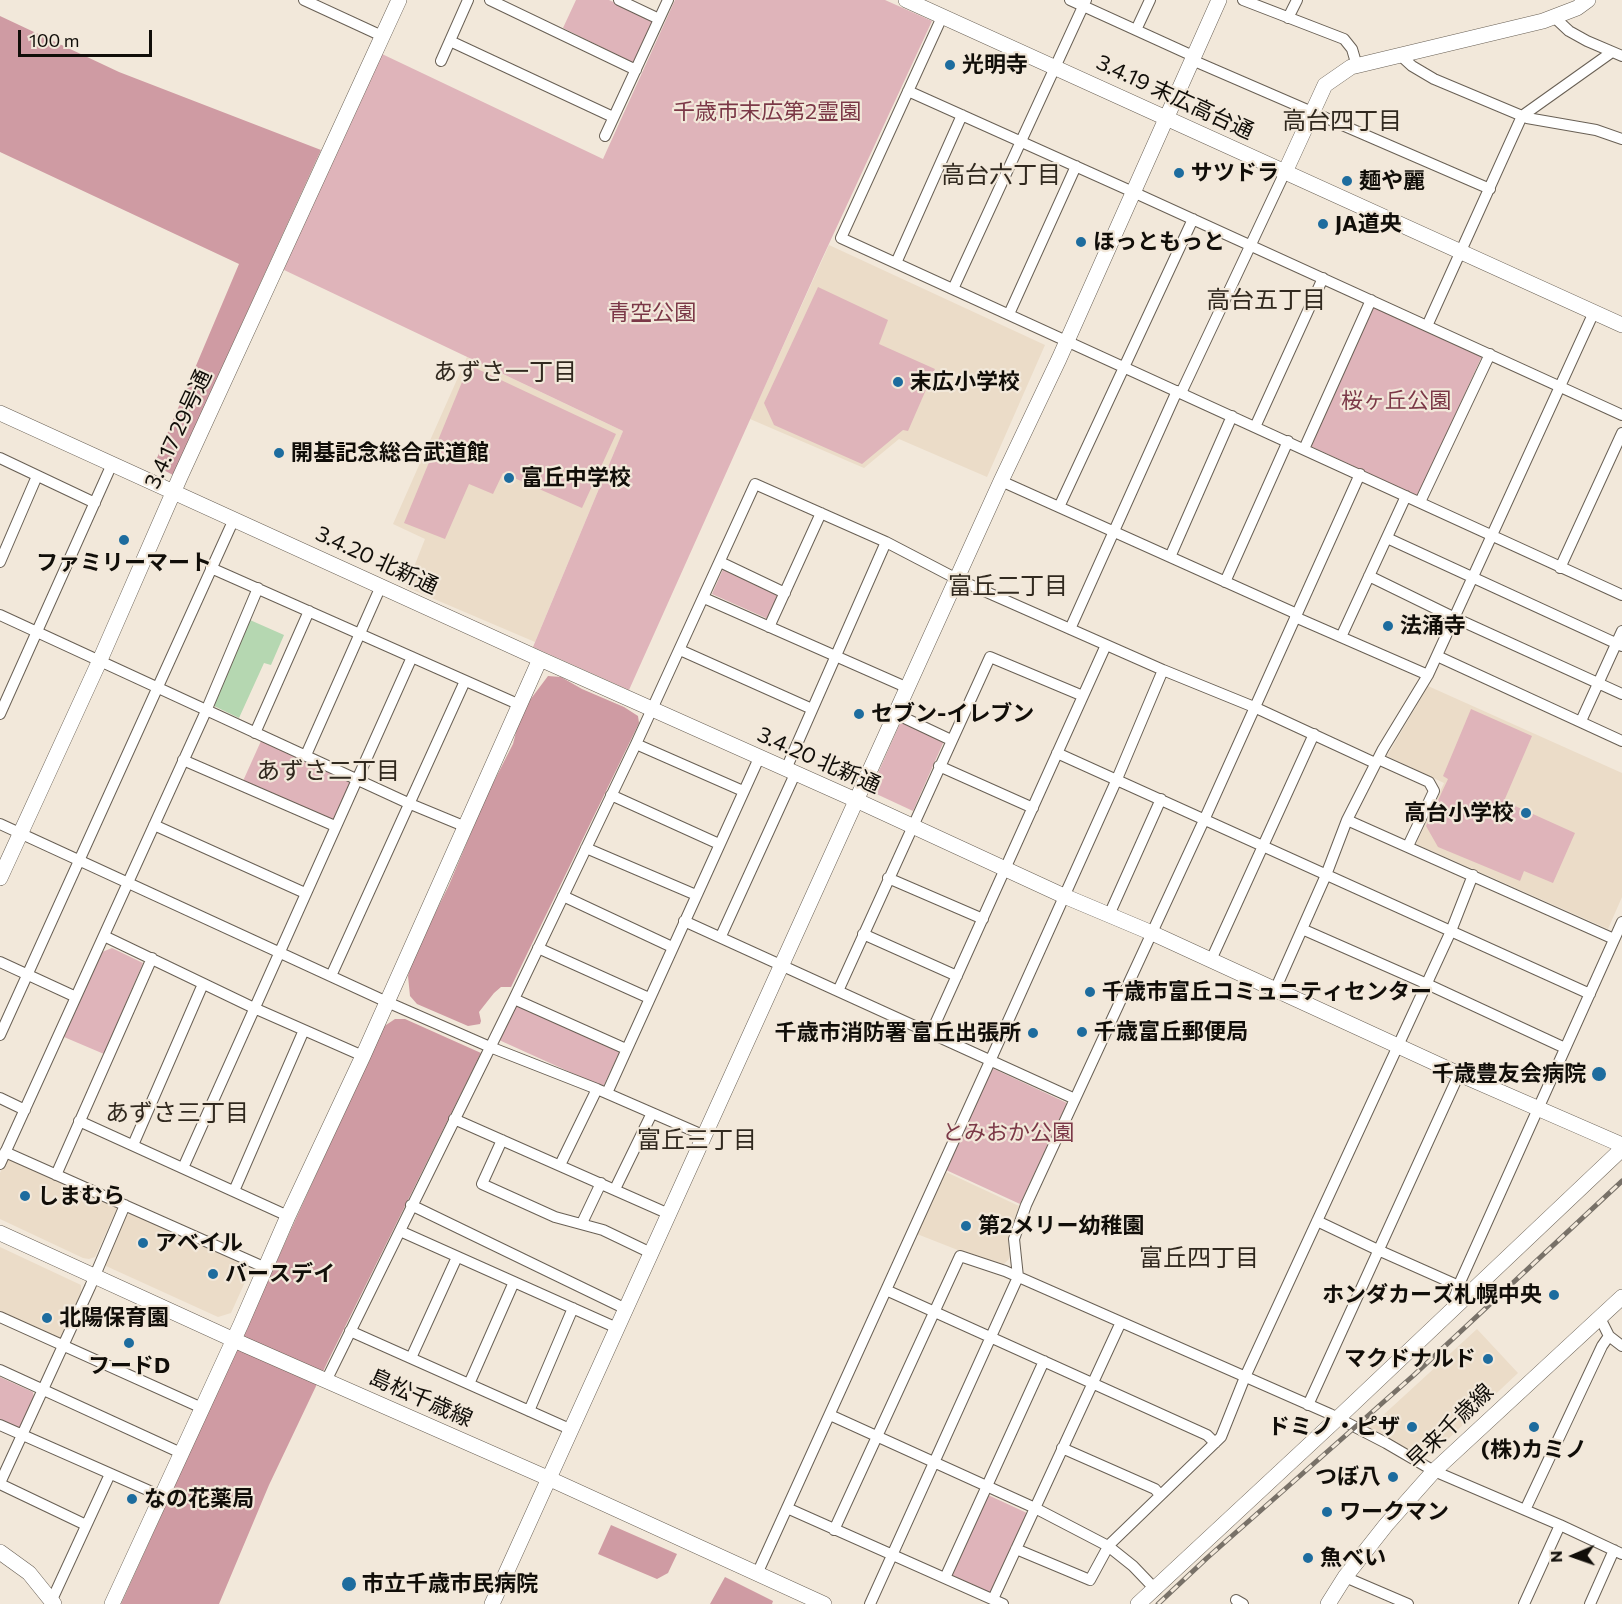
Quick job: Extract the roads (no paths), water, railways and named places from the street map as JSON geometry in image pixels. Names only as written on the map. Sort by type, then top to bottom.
[{"type":"street","points":[[304,0],[327,5],[382,36]]},
{"type":"street","name":"3.4.17 29号通","points":[[0,878],[100,660],[173,492],[399,0]]},
{"type":"street","points":[[441,61],[468,0]]},
{"type":"street","points":[[490,0],[636,70]]},
{"type":"street","points":[[619,0],[659,19]]},
{"type":"street","points":[[605,136],[668,0]]},
{"type":"street","name":"3.4.19 末広高台通","points":[[906,0],[1622,325]]},
{"type":"street","points":[[1070,0],[1085,3],[1193,58],[1311,113],[1490,189]]},
{"type":"street","points":[[1136,30],[1150,0]]},
{"type":"street","points":[[492,1604],[858,801],[1219,0]]},
{"type":"street","points":[[1243,0],[1344,39],[1352,49],[1357,66]]},
{"type":"street","points":[[1288,18],[1297,0]]},
{"type":"street","points":[[1070,629],[1179,392],[1325,85],[1334,77],[1357,66],[1522,27],[1577,8],[1588,0]]},
{"type":"street","points":[[953,289],[1085,3]]},
{"type":"street","points":[[942,17],[841,238],[1622,595]]},
{"type":"street","points":[[1554,17],[1569,31],[1617,54]]},
{"type":"street","points":[[450,41],[613,117]]},
{"type":"street","points":[[1427,326],[1522,116],[1617,54]]},
{"type":"street","points":[[1400,55],[1412,66],[1434,79],[1522,116],[1596,130],[1622,139]]},
{"type":"street","points":[[908,91],[1622,415]]},
{"type":"street","points":[[896,263],[962,115]]},
{"type":"street","points":[[1009,314],[1076,166]]},
{"type":"street","points":[[1059,507],[1193,219]]},
{"type":"street","points":[[1255,427],[1323,278]]},
{"type":"street","points":[[1304,449],[1371,300]]},
{"type":"street","points":[[1275,990],[1326,875],[1347,820],[1377,761],[1428,675],[1594,312]]},
{"type":"street","points":[[1420,502],[1490,354]]},
{"type":"street","name":"3.4.20 北新通","points":[[0,414],[1622,1147]]},
{"type":"street","points":[[1170,557],[1232,416]]},
{"type":"street","points":[[1560,568],[1622,433]]},
{"type":"street","points":[[1225,582],[1288,441]]},
{"type":"street","points":[[0,458],[95,503]]},
{"type":"street","points":[[0,714],[112,464]]},
{"type":"street","points":[[870,1604],[1018,1277],[1014,1239],[1026,1205],[1205,818],[1360,474]]},
{"type":"street","points":[[0,562],[37,476]]},
{"type":"street","points":[[1001,481],[1428,675]]},
{"type":"street","points":[[326,1381],[514,999],[636,744],[755,483],[886,542],[957,579],[1163,670],[1429,782],[1434,791],[1408,846]]},
{"type":"street","points":[[1341,637],[1406,496]]},
{"type":"street","points":[[769,627],[821,513]]},
{"type":"street","points":[[0,1035],[234,519]]},
{"type":"street","points":[[1386,538],[1619,644]]},
{"type":"street","points":[[722,936],[790,771],[812,710],[886,542]]},
{"type":"street","points":[[720,562],[785,593]]},
{"type":"street","points":[[211,568],[520,705]]},
{"type":"street","points":[[1369,576],[1622,694]]},
{"type":"street","points":[[306,755],[381,586]]},
{"type":"street","points":[[0,1164],[206,711],[258,588]]},
{"type":"street","points":[[704,598],[908,688]]},
{"type":"street","points":[[255,733],[309,611]]},
{"type":"street","points":[[0,615],[408,803],[466,827]]},
{"type":"street","points":[[1581,722],[1619,644],[1622,631]]},
{"type":"street","points":[[931,1033],[1106,645]]},
{"type":"street","points":[[680,650],[812,710]]},
{"type":"street","points":[[1437,656],[1622,741]]},
{"type":"street","points":[[183,1168],[412,657]]},
{"type":"street","points":[[838,991],[990,657],[1083,696]]},
{"type":"street","points":[[112,1604],[363,1056],[540,659]]},
{"type":"street","points":[[758,1574],[1117,779],[1163,670]]},
{"type":"street","points":[[331,976],[465,681]]},
{"type":"street","points":[[896,714],[951,740]]},
{"type":"street","points":[[1210,960],[1314,734]]},
{"type":"street","points":[[636,744],[743,791]]},
{"type":"street","points":[[1057,753],[1590,994]]},
{"type":"street","points":[[560,1165],[626,1049],[759,758]]},
{"type":"street","points":[[183,760],[335,826]]},
{"type":"street","points":[[939,766],[1033,808]]},
{"type":"street","points":[[611,795],[719,844]]},
{"type":"street","points":[[1109,915],[1161,799]]},
{"type":"street","points":[[1347,820],[1473,875],[1616,944]]},
{"type":"street","points":[[0,825],[387,1002],[705,1136]]},
{"type":"street","points":[[154,825],[305,893]]},
{"type":"street","points":[[586,848],[696,895]]},
{"type":"street","points":[[1016,1549],[1090,1580],[1108,1546],[1221,1437],[1245,1377],[1451,931],[1473,875]]},
{"type":"street","points":[[888,878],[983,919]]},
{"type":"street","points":[[563,896],[672,947]]},
{"type":"street","points":[[684,921],[722,936],[1075,1099]]},
{"type":"street","points":[[1455,1308],[1455,1296],[1459,1286],[1565,1048],[1616,944],[1622,922]]},
{"type":"street","points":[[1302,929],[1565,1048]]},
{"type":"street","points":[[863,934],[957,976]]},
{"type":"street","points":[[104,936],[254,1008],[363,1056]]},
{"type":"street","points":[[538,948],[650,998]]},
{"type":"street","points":[[56,1174],[152,958]]},
{"type":"street","points":[[0,962],[76,997]]},
{"type":"street","points":[[133,1145],[203,984]]},
{"type":"street","points":[[514,999],[626,1049]]},
{"type":"street","points":[[234,1191],[304,1030]]},
{"type":"street","points":[[1308,1405],[1459,1074]]},
{"type":"street","points":[[0,1098],[25,1110]]},
{"type":"street","points":[[615,1189],[652,1113]]},
{"type":"street","points":[[454,1119],[669,1214]]},
{"type":"street","points":[[80,1121],[288,1216]]},
{"type":"street","points":[[502,1140],[482,1184],[555,1217],[603,1230],[651,1253]]},
{"type":"street","points":[[1138,1604],[1455,1308],[1622,1147]]},
{"type":"street","points":[[5,1152],[266,1268]]},
{"type":"street","points":[[582,1223],[601,1183]]},
{"type":"street","points":[[86,1525],[0,1484],[95,1277],[125,1205]]},
{"type":"street","points":[[411,1205],[626,1309]]},
{"type":"street","points":[[1317,1221],[1459,1286]]},
{"type":"street","points":[[400,1231],[617,1328]]},
{"type":"street","name":"島松千歳線","points":[[0,1233],[234,1340],[550,1479],[815,1602]]},
{"type":"street","points":[[834,1530],[960,1256],[1018,1277],[1338,1418],[1434,1471],[1618,1552],[1590,1604]]},
{"type":"street","points":[[411,1358],[457,1257]]},
{"type":"street","points":[[469,1384],[514,1282]]},
{"type":"street","points":[[886,1290],[1207,1435],[1215,1443]]},
{"type":"street","name":"早来千歳線","points":[[1328,1604],[1345,1577],[1386,1525],[1434,1471],[1622,1297]]},
{"type":"street","points":[[529,1411],[573,1308]]},
{"type":"street","points":[[0,1317],[202,1408]]},
{"type":"street","points":[[1600,1318],[1609,1336],[1622,1346]]},
{"type":"street","points":[[787,1508],[998,1602],[1016,1549],[1120,1322]]},
{"type":"street","points":[[350,1331],[572,1430]]},
{"type":"street","points":[[1525,1510],[1602,1346],[1609,1336]]},
{"type":"street","points":[[945,1578],[1044,1361]]},
{"type":"street","points":[[0,1370],[181,1453]]},
{"type":"street","points":[[830,1415],[1035,1508],[1108,1546],[1133,1566],[1155,1589]]},
{"type":"street","points":[[0,1425],[161,1496]]},
{"type":"street","points":[[1062,1448],[1155,1490],[1160,1495]]},
{"type":"street","points":[[0,1552],[29,1574],[52,1603],[110,1474]]},
{"type":"street","points":[[1524,1604],[1560,1525]]},
{"type":"street","points":[[1345,1577],[1395,1601],[1408,1604]]},
{"type":"railway","points":[[1158,1604],[1414,1375],[1622,1181]]},
{"type":"place","name":"光明寺","points":[[950,65]]},
{"type":"place","name":"サツドラ","points":[[1179,173]]},
{"type":"place","name":"麺や麗","points":[[1347,181]]},
{"type":"place","name":"JA道央","points":[[1323,224]]},
{"type":"place","name":"ほっともっと","points":[[1081,242]]},
{"type":"place","name":"末広小学校","points":[[898,382]]},
{"type":"place","name":"開基記念総合武道館","points":[[279,453]]},
{"type":"place","name":"富丘中学校","points":[[509,478]]},
{"type":"place","name":"ファミリーマート","points":[[124,540]]},
{"type":"place","name":"法涌寺","points":[[1388,626]]},
{"type":"place","name":"セブン-イレブン","points":[[859,714]]},
{"type":"place","name":"高台小学校","points":[[1526,813]]},
{"type":"place","name":"千歳市富丘コミュニティセンター","points":[[1090,992]]},
{"type":"place","name":"千歳富丘郵便局","points":[[1082,1032]]},
{"type":"place","name":"千歳市消防署 富丘出張所","points":[[1033,1033]]},
{"type":"place","name":"千歳豊友会病院","points":[[1599,1074]]},
{"type":"place","name":"しまむら","points":[[25,1196]]},
{"type":"place","name":"第2メリー幼稚園","points":[[966,1226]]},
{"type":"place","name":"アベイル","points":[[143,1243]]},
{"type":"place","name":"バースデイ","points":[[213,1274]]},
{"type":"place","name":"ホンダカーズ札幌中央","points":[[1554,1295]]},
{"type":"place","name":"北陽保育園","points":[[47,1318]]},
{"type":"place","name":"フードD","points":[[129,1343]]},
{"type":"place","name":"マクドナルド","points":[[1488,1359]]},
{"type":"place","name":"ドミノ・ピザ","points":[[1412,1427]]},
{"type":"place","name":"(株)カミノ","points":[[1534,1427]]},
{"type":"place","name":"つぼ八","points":[[1393,1477]]},
{"type":"place","name":"なの花薬局","points":[[132,1499]]},
{"type":"place","name":"ワークマン","points":[[1327,1512]]},
{"type":"place","name":"魚べい","points":[[1308,1558]]},
{"type":"place","name":"市立千歳市民病院","points":[[349,1584]]},
{"type":"district","name":"高台四丁目","points":[[1342,121]]},
{"type":"district","name":"高台六丁目","points":[[1001,175]]},
{"type":"district","name":"高台五丁目","points":[[1266,300]]},
{"type":"district","name":"あずさ一丁目","points":[[505,372]]},
{"type":"district","name":"富丘二丁目","points":[[1008,586]]},
{"type":"district","name":"あずさ二丁目","points":[[328,771]]},
{"type":"district","name":"あずさ三丁目","points":[[177,1113]]},
{"type":"district","name":"富丘三丁目","points":[[697,1140]]},
{"type":"district","name":"富丘四丁目","points":[[1199,1258]]},
{"type":"park label","name":"千歳市末広第2霊園","points":[[767,112]]},
{"type":"park label","name":"青空公園","points":[[652,313]]},
{"type":"park label","name":"桜ヶ丘公園","points":[[1396,401]]},
{"type":"park label","name":"とみおか公園","points":[[1008,1133]]}]
